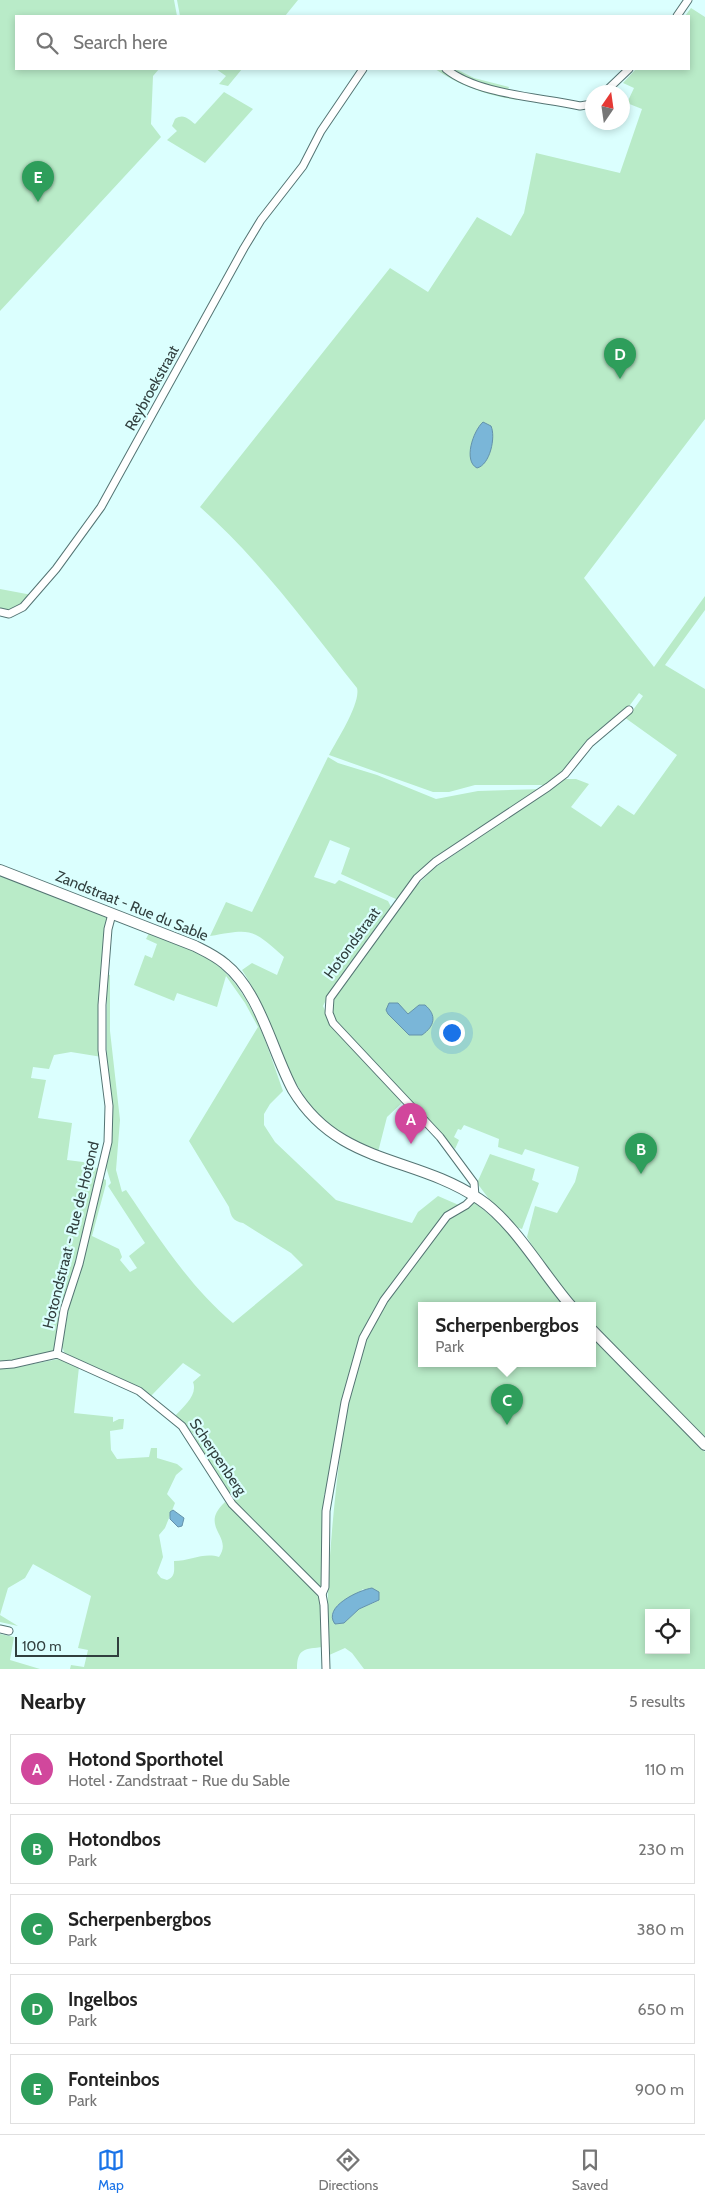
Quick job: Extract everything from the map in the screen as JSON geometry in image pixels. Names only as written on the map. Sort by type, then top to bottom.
[{"type":"main road","name":"Zandstraat - Rue du Sable","points":[[0,870],[200,948],[225,963],[236,974],[259,1014],[300,1103],[329,1132],[369,1154],[449,1182],[498,1215],[567,1302]]},
{"type":"main road","points":[[596,1334],[705,1445]]},
{"type":"street","points":[[678,15],[688,0]]},
{"type":"street","name":"Reybroekstraat","points":[[0,612],[9,614],[23,607],[47,580],[85,530],[116,482],[252,235],[309,155],[325,125],[362,70]]},
{"type":"street","points":[[448,70],[466,80],[500,91],[580,106],[585,105]]},
{"type":"street","points":[[612,85],[628,70]]},
{"type":"street","name":"Hotondstraat","points":[[472,1198],[474,1182],[440,1137],[333,1023],[329,1013],[330,998],[417,878],[435,862],[565,774],[590,743],[629,710]]},
{"type":"street","name":"Hotondstraat - Rue de Hotond","points":[[57,1354],[64,1310],[79,1264],[108,1142],[109,1106],[103,1057],[102,1005],[108,930],[112,914]]},
{"type":"street","points":[[326,1669],[324,1602],[322,1594],[325,1587],[326,1511],[345,1402],[363,1338],[384,1300],[447,1216],[472,1198]]},
{"type":"street","points":[[0,1364],[13,1364],[57,1354]]},
{"type":"street","name":"Scherpenberg","points":[[57,1354],[128,1385],[176,1420],[232,1504],[322,1594]]},
{"type":"street","points":[[0,1629],[9,1631]]},
{"type":"green space","points":[[0,0],[174,0],[177,15],[15,15],[15,70],[158,70],[153,76],[151,124],[161,137],[0,311]]},
{"type":"green space","points":[[177,0],[298,0],[286,15],[180,15]]},
{"type":"green space","points":[[691,8],[705,17],[705,419],[584,578],[654,667],[705,596],[705,610],[665,665],[705,689],[705,1437],[596,1327],[596,1302],[575,1302],[542,1262],[527,1237],[535,1206],[557,1213],[575,1182],[579,1167],[525,1149],[522,1155],[498,1147],[499,1139],[464,1125],[461,1130],[458,1129],[454,1137],[459,1140],[455,1149],[345,1034],[336,1021],[332,1008],[334,996],[411,891],[433,869],[565,779],[576,779],[589,784],[571,807],[601,827],[618,805],[634,815],[677,755],[624,717],[631,713],[643,696],[639,693],[627,709],[548,785],[475,785],[449,792],[433,792],[329,755],[352,712],[357,688],[302,617],[263,571],[222,527],[200,507],[390,268],[428,292],[477,217],[511,236],[524,213],[536,153],[620,173],[642,109],[630,104],[630,97],[634,88],[623,83],[635,70],[690,70],[690,15],[686,15]]},
{"type":"green space","points":[[217,70],[241,70],[228,86],[219,84],[226,76]]},
{"type":"green space","points":[[437,70],[458,70],[474,78],[509,87],[508,90],[518,98],[517,100],[484,92],[454,80]]},
{"type":"green space","points":[[224,92],[253,109],[205,163],[167,140],[177,131],[172,126],[175,119],[183,117],[195,124]]},
{"type":"green space","points":[[0,589],[32,595],[18,607],[5,610],[0,609]]},
{"type":"green space","points":[[328,757],[338,763],[377,775],[436,799],[478,791],[543,789],[456,845],[398,900],[341,874],[350,848],[330,840],[314,877],[335,884],[339,880],[388,901],[392,909],[329,994],[323,1006],[332,1025],[346,1042],[403,1102],[387,1117],[378,1152],[348,1138],[328,1125],[308,1102],[287,1066],[262,1007],[242,970],[252,963],[277,975],[284,957],[265,941],[251,933],[235,932],[210,936],[226,902],[252,912]]},
{"type":"green space","points":[[0,875],[108,918],[102,1057],[71,1052],[54,1055],[49,1069],[33,1067],[31,1078],[46,1080],[38,1118],[72,1123],[67,1160],[83,1162],[101,1170],[102,1178],[106,1180],[92,1236],[119,1249],[122,1257],[120,1260],[130,1272],[137,1268],[129,1256],[145,1243],[108,1186],[111,1183],[106,1167],[107,974],[110,975],[110,1031],[120,1120],[116,1170],[122,1192],[126,1190],[188,1277],[217,1309],[233,1323],[303,1265],[291,1253],[233,1218],[229,1207],[189,1141],[258,1027],[245,1003],[226,976],[217,1007],[177,993],[174,1001],[134,985],[145,955],[152,958],[157,944],[146,939],[149,933],[199,953],[217,965],[243,995],[262,1032],[283,1091],[270,1104],[264,1114],[264,1125],[275,1142],[336,1200],[412,1223],[418,1212],[438,1196],[461,1206],[469,1198],[502,1225],[561,1302],[418,1302],[418,1367],[596,1367],[596,1340],[705,1452],[705,1669],[364,1669],[352,1653],[345,1648],[327,1656],[331,1544],[343,1432],[328,1494],[324,1494],[324,1587],[321,1589],[229,1497],[207,1463],[194,1435],[175,1416],[192,1396],[194,1391],[193,1382],[201,1375],[183,1363],[150,1397],[65,1354],[62,1347],[69,1306],[57,1346],[53,1352],[12,1363],[0,1363]],"holes":[[[363,1589],[378,1601],[359,1609],[344,1623],[335,1624],[332,1618],[332,1613]]]},
{"type":"green space","points":[[490,1154],[535,1169],[532,1180],[539,1183],[522,1229],[516,1227],[489,1199],[477,1183]]},
{"type":"green space","points":[[58,1359],[79,1367],[74,1413],[113,1417],[113,1422],[124,1419],[123,1429],[110,1431],[111,1450],[117,1459],[149,1457],[151,1448],[157,1448],[157,1458],[177,1464],[183,1469],[176,1475],[167,1494],[175,1503],[165,1528],[159,1535],[163,1557],[157,1573],[161,1578],[167,1580],[172,1577],[174,1561],[202,1556],[219,1557],[222,1543],[215,1525],[215,1518],[225,1502],[321,1594],[323,1647],[307,1649],[300,1653],[297,1669],[70,1669],[71,1665],[84,1667],[88,1650],[78,1648],[91,1596],[33,1564],[25,1578],[8,1588],[0,1615],[0,1367],[18,1367]]},
{"type":"green space","points":[[0,1615],[18,1626],[0,1622]]},
{"type":"green space","points":[[0,1634],[14,1637],[10,1660],[40,1669],[0,1669]]},
{"type":"water","points":[[483,422],[491,426],[493,437],[491,450],[485,462],[477,468],[473,464],[470,453],[473,439]]},
{"type":"water","points":[[389,1003],[398,1003],[408,1014],[419,1005],[425,1005],[433,1017],[430,1028],[422,1035],[409,1035],[388,1014],[386,1010]]},
{"type":"water","points":[[173,1510],[184,1518],[182,1526],[178,1527],[170,1519],[170,1512]]},
{"type":"water","points":[[372,1588],[379,1592],[379,1600],[359,1609],[344,1623],[335,1624],[332,1618],[333,1611],[344,1600]]},
{"type":"place","name":"Fonteinbos","points":[[38,202]]},
{"type":"place","name":"Ingelbos","points":[[620,379]]},
{"type":"place","name":"Hotond Sporthotel","points":[[411,1144]]},
{"type":"place","name":"Hotondbos","points":[[641,1174]]},
{"type":"place","name":"Scherpenbergbos","points":[[507,1425]]}]
